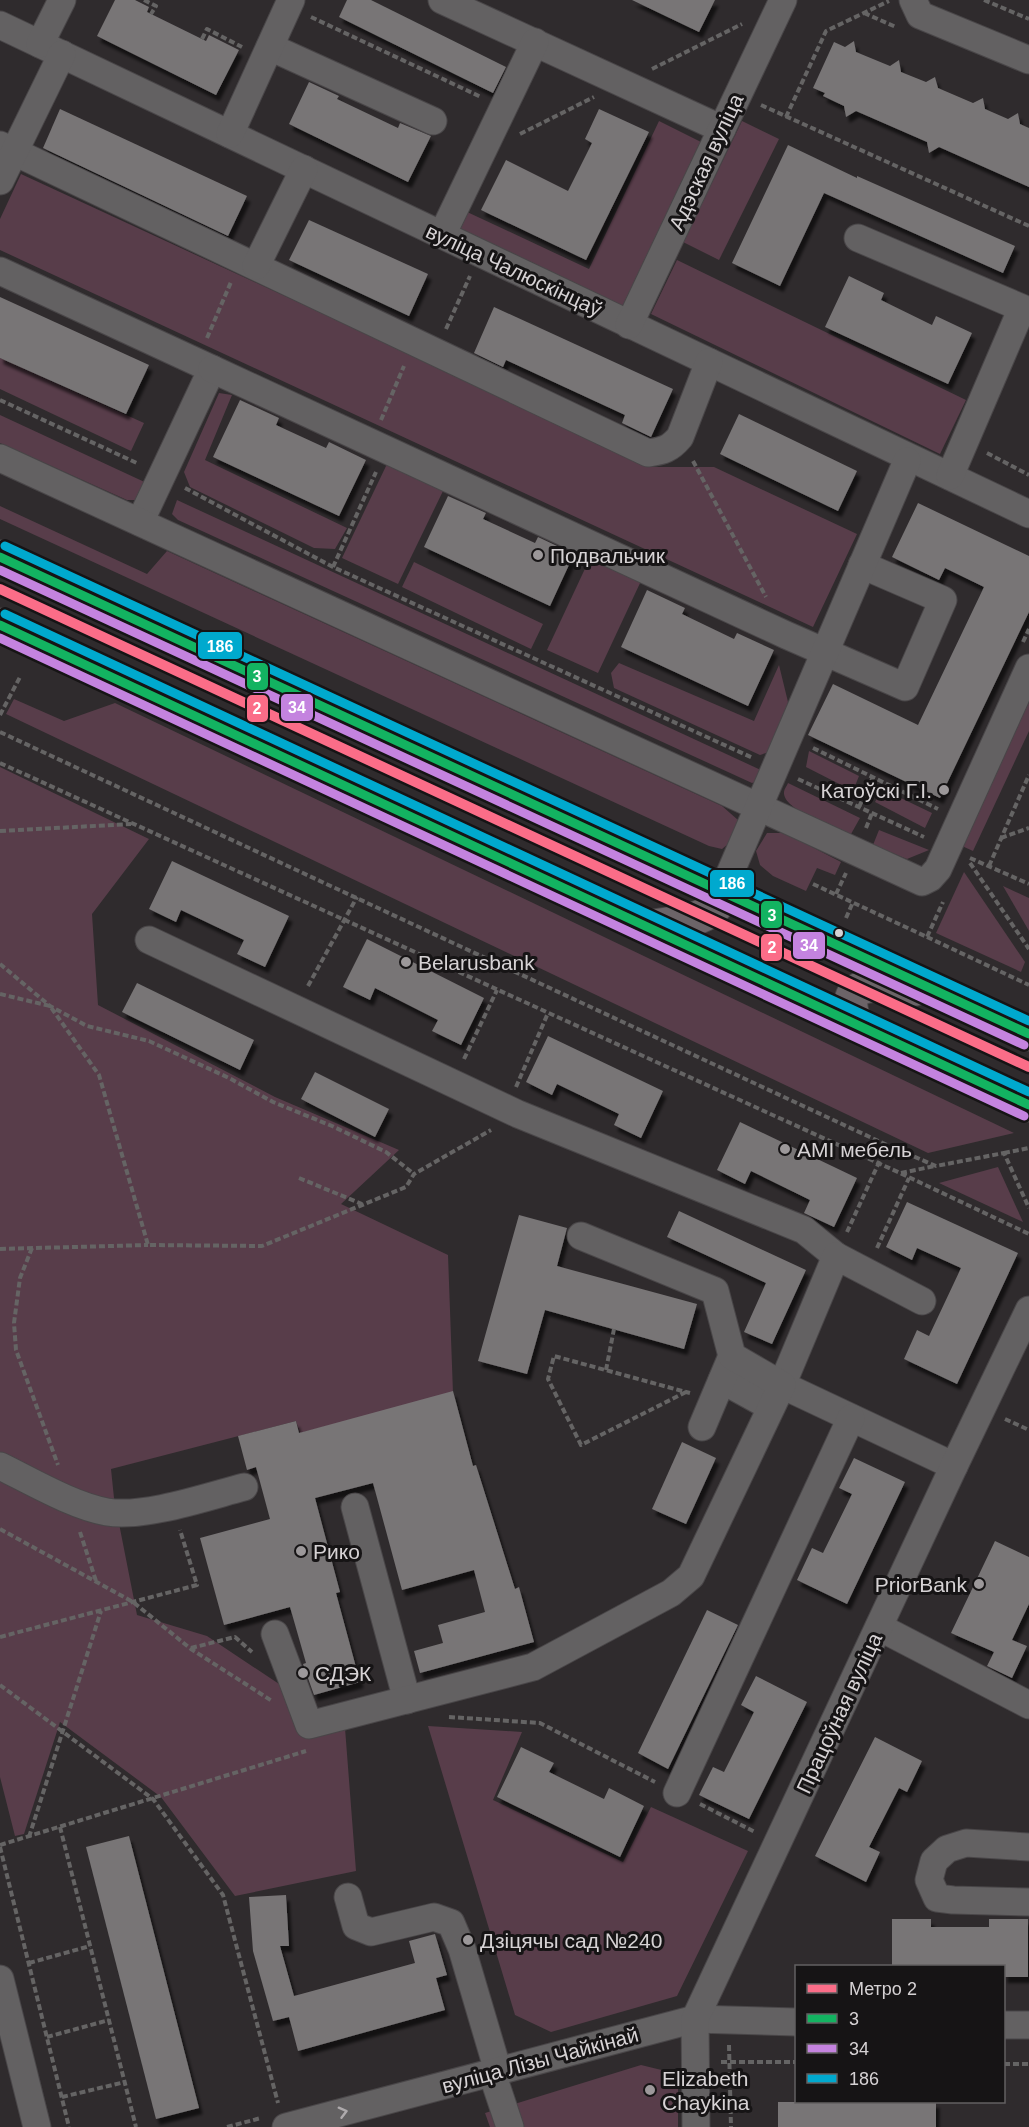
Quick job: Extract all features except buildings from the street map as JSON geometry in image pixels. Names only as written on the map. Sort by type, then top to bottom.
[{"type":"main road","points":[[0,557],[1029,1034]]},
{"type":"main road","points":[[0,625],[1029,1105]]},
{"type":"main road","points":[[646,927],[682,922],[704,914],[716,906],[722,892]]},
{"type":"main road","points":[[857,1025],[849,1002],[855,992],[868,986],[882,984],[943,994]]},
{"type":"street","points":[[0,181],[7,148],[51,49],[62,0]]},
{"type":"street","points":[[442,0],[722,129]]},
{"type":"street","name":"Адэская вуліца","points":[[629,324],[783,0]]},
{"type":"street","points":[[913,0],[920,15],[1029,60]]},
{"type":"street","points":[[230,134],[290,3]]},
{"type":"street","name":"вуліца Чалюскінцаў","points":[[0,25],[1029,514]]},
{"type":"street","points":[[442,236],[535,42]]},
{"type":"street","points":[[267,52],[433,122]]},
{"type":"street","points":[[7,148],[245,270],[425,346],[648,453],[672,447],[680,437],[709,362]]},
{"type":"street","points":[[245,270],[303,169]]},
{"type":"street","points":[[858,238],[1023,308],[950,476]]},
{"type":"street","points":[[0,271],[786,635],[905,687],[943,600],[862,565]]},
{"type":"street","points":[[140,522],[212,369]]},
{"type":"street","points":[[0,459],[922,882],[930,878],[938,869],[1029,668]]},
{"type":"street","points":[[722,892],[907,461]]},
{"type":"street","points":[[149,940],[512,1112],[804,1230],[836,1256],[922,1301]]},
{"type":"street","points":[[581,1236],[715,1291],[722,1379],[702,1427]]},
{"type":"street","points":[[275,1634],[309,1725],[533,1667],[671,1593],[691,1576],[777,1396],[836,1256]]},
{"type":"street","name":"Працоўная вуліца","points":[[696,2127],[695,2019],[1029,1310]]},
{"type":"street","points":[[722,1379],[851,1418],[954,1466]]},
{"type":"street","points":[[678,1793],[851,1418]]},
{"type":"street","points":[[0,1466],[70,1500],[107,1512],[173,1506],[244,1487]]},
{"type":"street","points":[[355,1507],[407,1700]]},
{"type":"street","points":[[879,1627],[1029,1705]]},
{"type":"street","points":[[1029,1847],[966,1843],[947,1849],[934,1861],[929,1880],[937,1898],[1029,1902]]},
{"type":"street","points":[[348,1897],[356,1926],[371,1932],[434,1917],[452,1923],[462,1949],[510,2127]]},
{"type":"street","points":[[0,1979],[38,2127]]},
{"type":"street","name":"вуліца Лізы Чайкінай","points":[[284,2120],[495,2072],[695,2019],[795,2022]]},
{"type":"street","points":[[1005,2025],[1029,2025]]},
{"type":"path","points":[[144,0],[156,6],[152,14]]},
{"type":"path","points":[[786,117],[826,31],[891,0]]},
{"type":"path","points":[[984,0],[1029,19]]},
{"type":"path","points":[[290,3],[504,107]]},
{"type":"path","points":[[202,39],[207,29],[267,52]]},
{"type":"path","points":[[738,95],[1029,226]]},
{"type":"path","points":[[333,567],[378,446],[425,346],[480,254]]},
{"type":"path","points":[[206,343],[245,270]]},
{"type":"path","points":[[0,400],[162,476],[333,567],[930,839]]},
{"type":"path","points":[[680,437],[786,635]]},
{"type":"path","points":[[964,442],[1029,475]]},
{"type":"path","points":[[0,715],[20,677]]},
{"type":"path","points":[[0,732],[936,1166]]},
{"type":"path","points":[[808,746],[944,812]]},
{"type":"path","points":[[0,763],[1029,1234]]},
{"type":"path","points":[[989,866],[1029,775]]},
{"type":"path","points":[[859,807],[873,777]]},
{"type":"path","points":[[0,831],[133,824]]},
{"type":"path","points":[[1001,838],[1029,828]]},
{"type":"path","points":[[1029,884],[964,855],[1029,949]]},
{"type":"path","points":[[295,1009],[357,897]]},
{"type":"path","points":[[927,937],[1029,984]]},
{"type":"path","points":[[0,964],[50,1006],[87,1026],[149,1041],[273,1102],[333,1126],[386,1152],[414,1174]]},
{"type":"path","points":[[453,1083],[497,990]]},
{"type":"path","points":[[0,994],[50,1006],[99,1075],[148,1245]]},
{"type":"path","points":[[0,1249],[148,1245],[262,1246],[406,1187],[414,1174],[512,1112],[548,1013]]},
{"type":"path","points":[[836,1256],[887,1145]]},
{"type":"path","points":[[900,1173],[1029,1148]]},
{"type":"path","points":[[1004,1153],[1028,1205]]},
{"type":"path","points":[[299,1178],[363,1205]]},
{"type":"path","points":[[867,1272],[909,1178]]},
{"type":"path","points":[[32,1248],[20,1278],[14,1323],[16,1350],[70,1500],[96,1581]]},
{"type":"path","points":[[606,1370],[614,1329]]},
{"type":"path","points":[[686,1392],[554,1356],[548,1379],[581,1445],[686,1392],[722,1379]]},
{"type":"path","points":[[1001,1417],[1029,1430]]},
{"type":"path","points":[[0,1637],[197,1585],[173,1506]]},
{"type":"path","points":[[0,1528],[133,1602],[191,1648],[309,1725]]},
{"type":"path","points":[[29,1837],[101,1611]]},
{"type":"path","points":[[191,1648],[235,1637],[261,1659]]},
{"type":"path","points":[[0,1685],[153,1799],[223,1895],[284,2120]]},
{"type":"path","points":[[444,1717],[540,1723],[762,1836]]},
{"type":"path","points":[[69,2127],[0,1846],[307,1751]]},
{"type":"path","points":[[60,1827],[136,2127]]},
{"type":"path","points":[[29,1963],[90,1946]]},
{"type":"path","points":[[47,2037],[109,2020]]},
{"type":"path","points":[[731,2127],[729,2061],[795,2062]]},
{"type":"path","points":[[1005,2064],[1029,2064]]},
{"type":"path","points":[[62,2097],[124,2082]]},
{"type":"shaded area","points":[[659,121],[703,143],[624,309],[456,230],[465,211],[589,269]]},
{"type":"shaded area","points":[[742,121],[779,139],[719,260],[683,242]]},
{"type":"shaded area","points":[[21,174],[654,467],[714,467],[857,534],[813,627],[0,250],[0,219]]},
{"type":"shaded area","points":[[677,260],[966,400],[940,454],[651,314]]},
{"type":"shaded area","points":[[0,358],[144,423],[131,451],[0,389]]},
{"type":"shaded area","points":[[219,393],[232,395],[205,460],[347,528],[335,549],[314,548],[190,487],[184,472]]},
{"type":"shaded area","points":[[0,415],[151,485],[141,500],[127,500],[0,443]]},
{"type":"shaded area","points":[[387,464],[443,491],[398,584],[342,558]]},
{"type":"shaded area","points":[[177,500],[763,771],[760,780],[752,783],[178,520],[172,514]]},
{"type":"shaded area","points":[[0,506],[147,574],[167,551],[722,806],[738,820],[734,839],[722,849],[709,846],[0,519]]},
{"type":"shaded area","points":[[590,558],[641,581],[598,673],[547,650]]},
{"type":"shaded area","points":[[414,562],[543,624],[531,649],[402,587]]},
{"type":"shaded area","points":[[619,663],[754,721],[779,665],[788,702],[772,751],[760,755],[614,688],[611,673]]},
{"type":"shaded area","points":[[14,699],[64,721],[115,703],[1014,1133],[928,1153],[6,714]]},
{"type":"shaded area","points":[[1029,701],[1029,731],[973,851],[962,846]]},
{"type":"shaded area","points":[[809,751],[859,776],[853,791],[806,767]]},
{"type":"shaded area","points":[[0,767],[149,839],[92,914],[98,1005],[275,1097],[399,1150],[341,1204],[448,1255],[453,1393],[300,1433],[296,1421],[111,1469],[114,1498],[137,1615],[207,1636],[345,1728],[356,1871],[235,1896],[161,1797],[60,1722],[24,1834],[15,1836],[0,1777]]},
{"type":"shaded area","points":[[788,783],[860,818],[851,834],[812,818],[792,805],[786,799],[784,792]]},
{"type":"shaded area","points":[[882,789],[932,813],[925,828],[875,802]]},
{"type":"shaded area","points":[[879,830],[929,850],[907,859],[873,845]]},
{"type":"shaded area","points":[[767,833],[785,833],[841,862],[835,875],[817,868],[806,891],[773,876],[760,865],[756,851]]},
{"type":"shaded area","points":[[964,872],[1025,962],[1021,972],[936,933]]},
{"type":"shaded area","points":[[1003,886],[1029,898],[1029,931]]},
{"type":"shaded area","points":[[998,1167],[1023,1222],[939,1183]]},
{"type":"shaded area","points":[[428,1726],[522,1732],[493,1800],[623,1862],[651,1807],[748,1851],[677,1996],[551,2032],[515,2015]]},
{"type":"shaded area","points":[[641,2065],[678,2074],[678,2127],[490,2127],[485,2113]]},
{"type":"metro line","name":"2","points":[[0,589],[1029,1067]]},
{"type":"transit line","name":"186","points":[[5,546],[1029,1021]]},
{"type":"transit line","name":"3","points":[[0,557],[1029,1034]]},
{"type":"transit line","name":"34","points":[[0,570],[1024,1045]]},
{"type":"transit line","name":"186","points":[[5,614],[1029,1092]]},
{"type":"transit line","name":"3","points":[[0,625],[1029,1105]]},
{"type":"transit line","name":"34","points":[[0,638],[1024,1116]]},
{"type":"place","name":"Подвальчик","points":[[538,555]]},
{"type":"place","name":"Катоўскі Г.І.","points":[[944,790]]},
{"type":"place","name":"Belarusbank","points":[[406,962]]},
{"type":"place","name":"AMI мебель","points":[[785,1149]]},
{"type":"place","name":"Рико","points":[[301,1551]]},
{"type":"place","name":"PriorBank","points":[[979,1584]]},
{"type":"place","name":"СДЭК","points":[[303,1673]]},
{"type":"place","name":"Дзіцячы сад №240","points":[[468,1940]]},
{"type":"place","name":"Elizabeth Chaykina","points":[[650,2090]]}]
